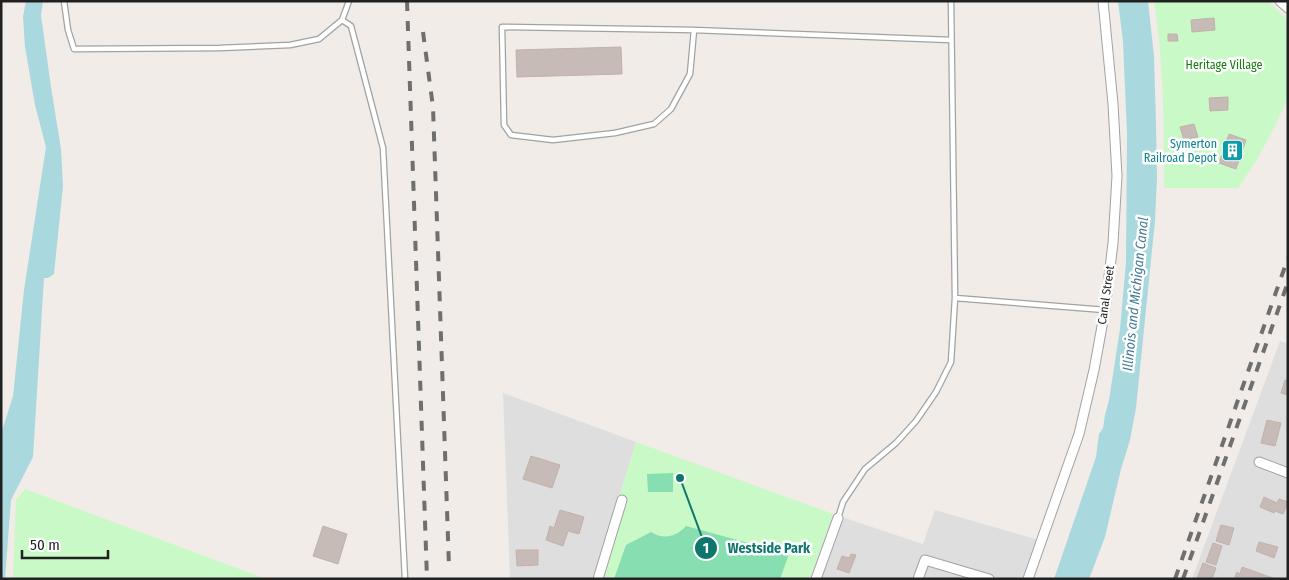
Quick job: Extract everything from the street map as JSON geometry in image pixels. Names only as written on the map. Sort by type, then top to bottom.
[{"type":"street","name":"Canal Street","points":[[1028,579],[1079,434],[1094,370],[1105,310],[1113,243],[1117,176],[1113,104],[1103,1]]},
{"type":"street","points":[[1280,1],[1288,8]]},
{"type":"street","points":[[1259,462],[1288,473]]},
{"type":"street","points":[[598,579],[622,500]]},
{"type":"street","points":[[816,579],[838,518]]},
{"type":"street","points":[[918,579],[925,560],[989,579]]},
{"type":"lane","points":[[64,1],[68,30],[74,49],[220,48],[290,45],[318,39],[342,20],[349,1]]},
{"type":"lane","points":[[838,518],[842,502],[865,470],[896,443],[916,421],[936,392],[951,362],[955,298],[951,1]]},
{"type":"lane","points":[[342,20],[352,26],[383,148],[404,579]]},
{"type":"lane","points":[[694,30],[690,74],[670,109],[654,124],[615,133],[553,140],[511,135],[504,126],[502,27],[694,30],[951,40]]},
{"type":"lane","points":[[955,298],[1105,310]]},
{"type":"shaded area","points":[[1280,341],[1288,344],[1288,579],[1192,579]]},
{"type":"shaded area","points":[[503,393],[636,442],[594,579],[510,579]]},
{"type":"shaded area","points":[[935,510],[1042,541],[1028,579],[810,579],[833,514],[923,544]]},
{"type":"green space","name":"Heritage Village","points":[[1154,1],[1268,1],[1288,20],[1288,98],[1255,163],[1238,188],[1164,188],[1162,71]]},
{"type":"green space","points":[[636,442],[833,514],[810,579],[594,579]]},
{"type":"green space","points":[[673,473],[673,492],[648,492],[647,474]]},
{"type":"green space","points":[[25,489],[266,579],[13,579],[16,500]]},
{"type":"green space","points":[[686,526],[789,554],[780,579],[614,579],[626,545],[651,532],[665,537],[674,535]]},
{"type":"water","points":[[26,1],[43,1],[41,15],[61,149],[63,186],[54,274],[44,278],[33,457],[11,500],[5,579],[1,579],[1,434],[13,396],[24,290],[46,147],[35,105],[25,47],[23,17]]},
{"type":"water","name":"Illinois and Michigan Canal","points":[[1118,1],[1148,1],[1154,56],[1157,178],[1155,221],[1136,408],[1130,440],[1105,537],[1089,579],[1054,579],[1096,457],[1099,434],[1103,428],[1109,400],[1120,329],[1126,262],[1127,133],[1123,42]]},
{"type":"building","points":[[1214,18],[1215,30],[1192,32],[1191,20]]},
{"type":"building","points":[[1168,34],[1177,34],[1178,41],[1168,41]]},
{"type":"building","points":[[621,47],[622,74],[517,77],[516,50]]},
{"type":"building","points":[[1228,97],[1228,110],[1210,111],[1209,98]]},
{"type":"building","points":[[1194,124],[1198,137],[1184,140],[1180,127]]},
{"type":"building","name":"Symerton Railroad Depot","points":[[1229,134],[1246,140],[1236,169],[1219,163]]},
{"type":"building","points":[[1285,380],[1288,381],[1288,395],[1281,393]]},
{"type":"building","points":[[1267,420],[1281,423],[1275,446],[1261,443]]},
{"type":"building","points":[[531,456],[560,465],[552,488],[523,479]]},
{"type":"building","points":[[1264,497],[1277,503],[1279,499],[1288,502],[1283,514],[1275,511],[1274,513],[1260,507]]},
{"type":"building","points":[[560,510],[584,517],[579,534],[568,531],[563,546],[546,540],[550,526],[554,528]]},
{"type":"building","points":[[1221,525],[1234,528],[1229,545],[1216,541]]},
{"type":"building","points":[[323,526],[347,534],[338,564],[313,556]]},
{"type":"building","points":[[1259,542],[1278,547],[1274,558],[1256,551]]},
{"type":"building","points":[[1213,543],[1222,546],[1216,565],[1206,562]]},
{"type":"building","points":[[516,550],[538,550],[538,565],[517,566]]},
{"type":"building","points":[[851,554],[856,555],[849,573],[837,569],[842,556],[849,558]]},
{"type":"building","points":[[1203,563],[1216,568],[1212,579],[1197,579]]},
{"type":"building","points":[[1242,567],[1273,578],[1234,579],[1237,572],[1240,574]]},
{"type":"railway","points":[[407,1],[427,579]]},
{"type":"railway","points":[[423,32],[433,107],[449,567]]},
{"type":"railway","points":[[1175,579],[1288,258]]},
{"type":"railway","points":[[1183,579],[1288,282]]},
{"type":"place","name":"Symerton Railroad Depot","points":[[1233,151]]},
{"type":"place","name":"Westside Park","points":[[680,478]]}]
